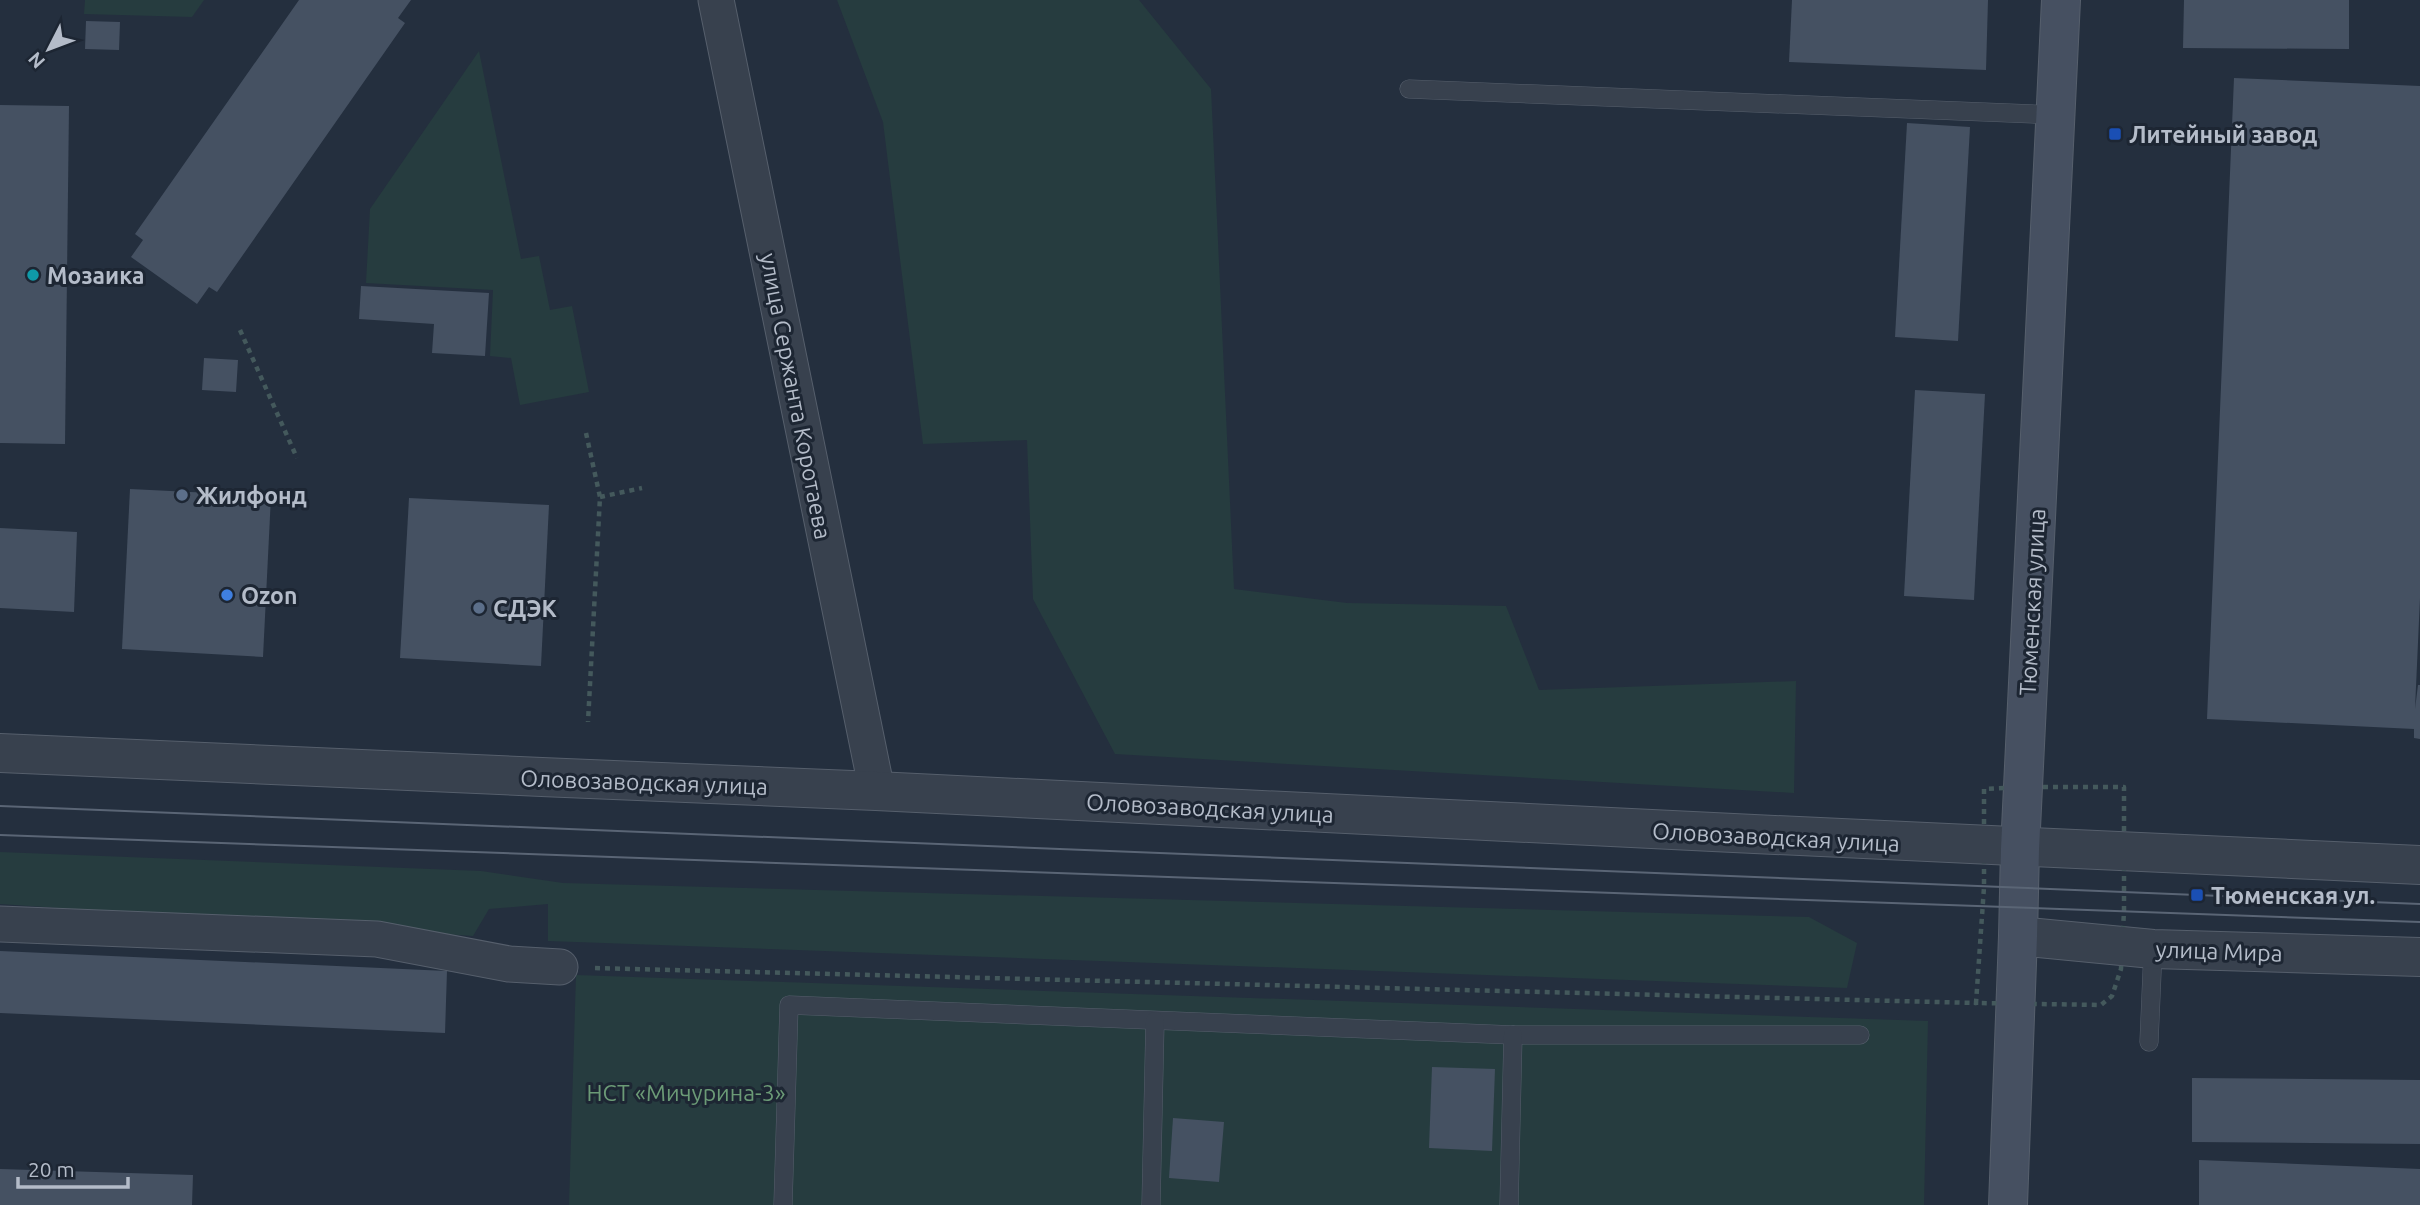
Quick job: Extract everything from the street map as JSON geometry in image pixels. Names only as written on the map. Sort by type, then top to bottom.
[{"type":"main road","name":"Тюменская улица","points":[[2008,1205],[2020,849],[2061,0]]},
{"type":"street","name":"улица Сержанта Коротаева","points":[[716,0],[877,791]]},
{"type":"street","name":"Оловозаводская улица","points":[[0,753],[877,791],[2020,849],[2420,865]]},
{"type":"street","points":[[0,924],[377,939],[509,964],[560,967]]},
{"type":"street","name":"улица Мира","points":[[2018,936],[2153,949],[2420,957]]},
{"type":"lane","points":[[1409,89],[2056,115]]},
{"type":"lane","points":[[2149,1042],[2153,949]]},
{"type":"lane","points":[[783,1205],[789,1005],[1513,1035],[1860,1035]]},
{"type":"lane","points":[[1150,1205],[1155,1021]]},
{"type":"lane","points":[[1508,1205],[1513,1035]]},
{"type":"path","points":[[240,330],[297,458]]},
{"type":"path","points":[[586,433],[600,497],[588,722]]},
{"type":"path","points":[[600,497],[642,488]]},
{"type":"green space","points":[[85,0],[204,0],[192,17],[84,14]]},
{"type":"green space","points":[[837,0],[1139,0],[1211,89],[1234,589],[1347,603],[1506,606],[1539,690],[1796,681],[1794,793],[1115,754],[1033,599],[1027,440],[923,444],[883,122]]},
{"type":"green space","points":[[479,51],[521,259],[539,256],[550,310],[572,306],[589,392],[520,405],[511,358],[490,356],[493,290],[366,283],[370,209]]},
{"type":"green space","points":[[0,852],[481,871],[563,883],[1809,917],[1857,943],[1847,988],[548,941],[548,904],[489,909],[473,936],[0,904]]},
{"type":"green space","name":"НСТ «Мичурина-3»","points":[[576,975],[1928,1021],[1924,1205],[569,1205]]},
{"type":"building","points":[[299,0],[411,0],[398,18],[405,23],[217,292],[209,287],[197,304],[131,257],[143,240],[135,234]]},
{"type":"building","points":[[1792,0],[1988,0],[1986,70],[1789,62]]},
{"type":"building","points":[[2184,0],[2349,0],[2349,49],[2183,48]]},
{"type":"building","points":[[86,21],[120,22],[119,50],[85,49]]},
{"type":"building","points":[[2234,78],[2420,86],[2420,598],[2415,709],[2420,685],[2420,739],[2414,738],[2414,729],[2207,719]]},
{"type":"building","name":"Мозаика","points":[[0,105],[69,106],[65,444],[0,443]]},
{"type":"building","points":[[1907,123],[1970,127],[1958,341],[1895,337]]},
{"type":"building","points":[[361,286],[489,293],[485,356],[432,353],[434,324],[359,319]]},
{"type":"building","points":[[204,358],[238,360],[236,392],[202,390]]},
{"type":"building","points":[[1915,390],[1985,394],[1974,600],[1904,596]]},
{"type":"building","points":[[130,489],[271,496],[263,657],[122,649]]},
{"type":"building","points":[[409,498],[549,505],[541,666],[400,658]]},
{"type":"building","points":[[0,528],[77,532],[74,612],[0,608]]},
{"type":"building","points":[[0,951],[447,971],[445,1033],[0,1013]]},
{"type":"building","points":[[1432,1067],[1495,1069],[1492,1151],[1429,1148]]},
{"type":"building","points":[[2192,1078],[2420,1080],[2420,1144],[2192,1142]]},
{"type":"building","points":[[1173,1118],[1224,1122],[1219,1182],[1169,1178]]},
{"type":"building","points":[[2199,1160],[2420,1169],[2420,1205],[2199,1205]]},
{"type":"building","points":[[0,1169],[193,1175],[192,1205],[0,1205]]},
{"type":"tram line","points":[[0,806],[2420,904]]},
{"type":"tram line","points":[[0,835],[2420,922]]},
{"type":"place","name":"Литейный завод","points":[[2115,134]]},
{"type":"place","name":"Мозаика","points":[[33,275]]},
{"type":"place","name":"Жилфонд","points":[[182,495]]},
{"type":"place","name":"Ozon","points":[[227,595]]},
{"type":"place","name":"СДЭК","points":[[479,608]]},
{"type":"place","name":"Тюменская ул.","points":[[2197,895]]}]
